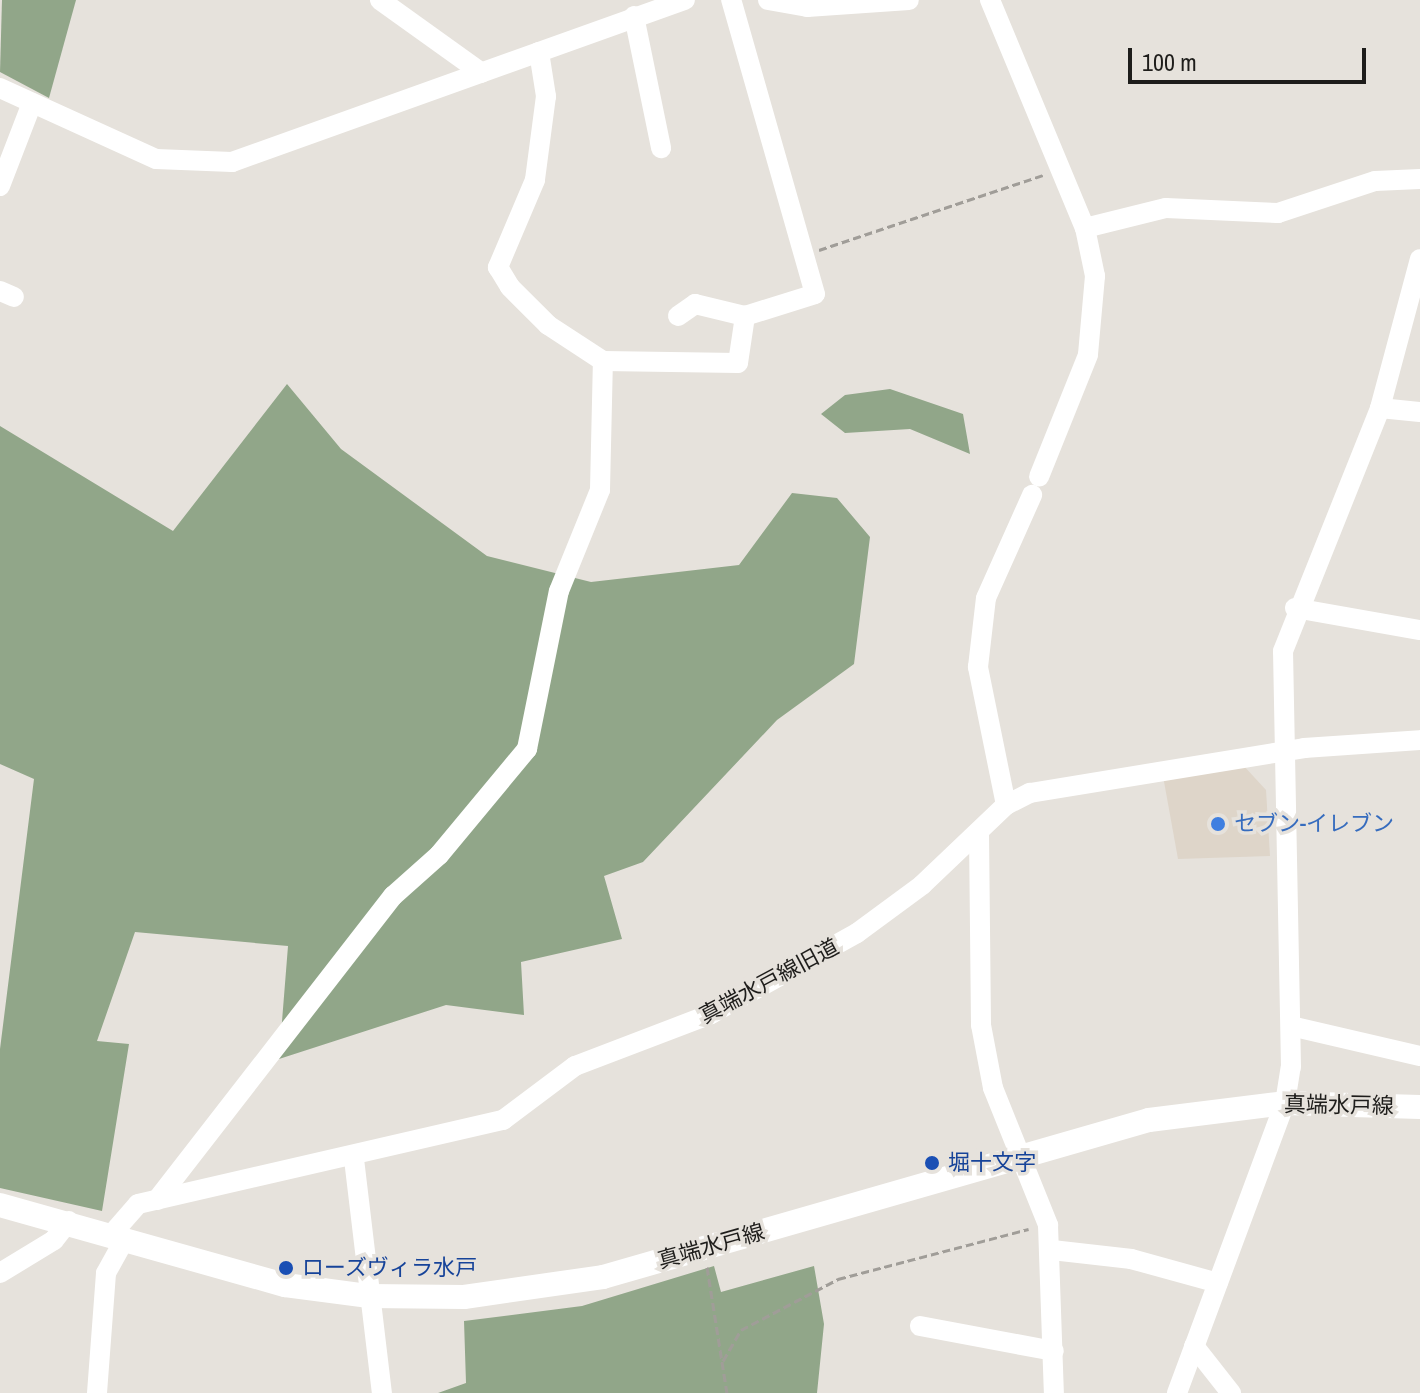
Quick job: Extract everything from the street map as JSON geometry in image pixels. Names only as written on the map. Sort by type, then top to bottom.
[{"type":"main road","name":"真端水戸線","points":[[0,1205],[69,1221],[243,1276],[369,1296],[524,1291],[702,1248],[1023,1153],[1149,1120],[1285,1103],[1420,1107]]},
{"type":"street","points":[[380,0],[482,73]]},
{"type":"street","points":[[0,88],[156,159],[232,162],[685,0]]},
{"type":"street","points":[[678,316],[695,304],[745,316],[815,294],[731,0]]},
{"type":"street","points":[[768,0],[807,7],[909,0]]},
{"type":"street","points":[[990,0],[1085,228],[1096,287],[1094,331],[1036,486],[986,598],[981,636],[980,700],[1006,805]]},
{"type":"street","points":[[634,16],[661,148]]},
{"type":"street","points":[[539,52],[546,96],[535,180],[498,267],[548,325],[603,361],[738,363],[745,316]]},
{"type":"street","points":[[0,186],[32,103]]},
{"type":"street","points":[[1085,228],[1166,208],[1278,213],[1375,181],[1420,179]]},
{"type":"street","points":[[1177,1393],[1285,1103],[1295,1027],[1282,752],[1283,651],[1295,608],[1380,408],[1420,259]]},
{"type":"street","points":[[157,1200],[393,896],[439,855],[527,749],[559,591],[600,490],[603,361]]},
{"type":"street","points":[[1380,408],[1420,412]]},
{"type":"street","points":[[1295,608],[1420,630]]},
{"type":"street","name":"真端水戸線旧道","points":[[97,1393],[106,1273],[131,1208],[354,1159],[503,1120],[575,1066],[711,1014],[857,933],[979,833],[1006,805],[1060,785],[1282,752],[1420,740]]},
{"type":"street","points":[[979,833],[981,1025],[993,1088],[1023,1153],[1048,1225],[1052,1250],[1054,1393]]},
{"type":"street","points":[[1295,1027],[1420,1056]]},
{"type":"street","points":[[354,1159],[382,1393]]},
{"type":"street","points":[[0,1273],[54,1240],[69,1221]]},
{"type":"street","points":[[1052,1250],[1131,1259],[1218,1283]]},
{"type":"street","points":[[920,1326],[1054,1351]]},
{"type":"street","points":[[1194,1346],[1231,1393]]},
{"type":"path","points":[[804,255],[1061,169]]},
{"type":"path","points":[[723,1361],[741,1330],[838,1279],[1048,1225]]},
{"type":"path","points":[[702,1248],[727,1393]]},
{"type":"shaded area","points":[[1243,765],[1266,790],[1270,856],[1178,859],[1163,776]]},
{"type":"green space","points":[[2,0],[76,0],[49,98],[0,72]]},
{"type":"green space","points":[[287,384],[341,449],[487,556],[591,582],[739,565],[792,493],[837,498],[870,537],[854,664],[777,720],[643,862],[604,876],[622,939],[521,962],[524,1015],[446,1005],[279,1059],[288,946],[135,932],[97,1041],[129,1044],[102,1211],[0,1188],[0,1049],[34,779],[0,764],[0,426],[173,531]]},
{"type":"green space","points":[[890,389],[963,414],[970,454],[910,429],[845,433],[821,414],[845,395]]},
{"type":"green space","points":[[714,1266],[721,1292],[814,1266],[824,1324],[817,1393],[438,1393],[466,1383],[464,1321],[582,1306]]},
{"type":"place","name":"セブン-イレブン","points":[[1218,824]]},
{"type":"place","name":"堀十文字","points":[[932,1163]]},
{"type":"place","name":"ローズヴィラ水戸","points":[[286,1268]]}]
